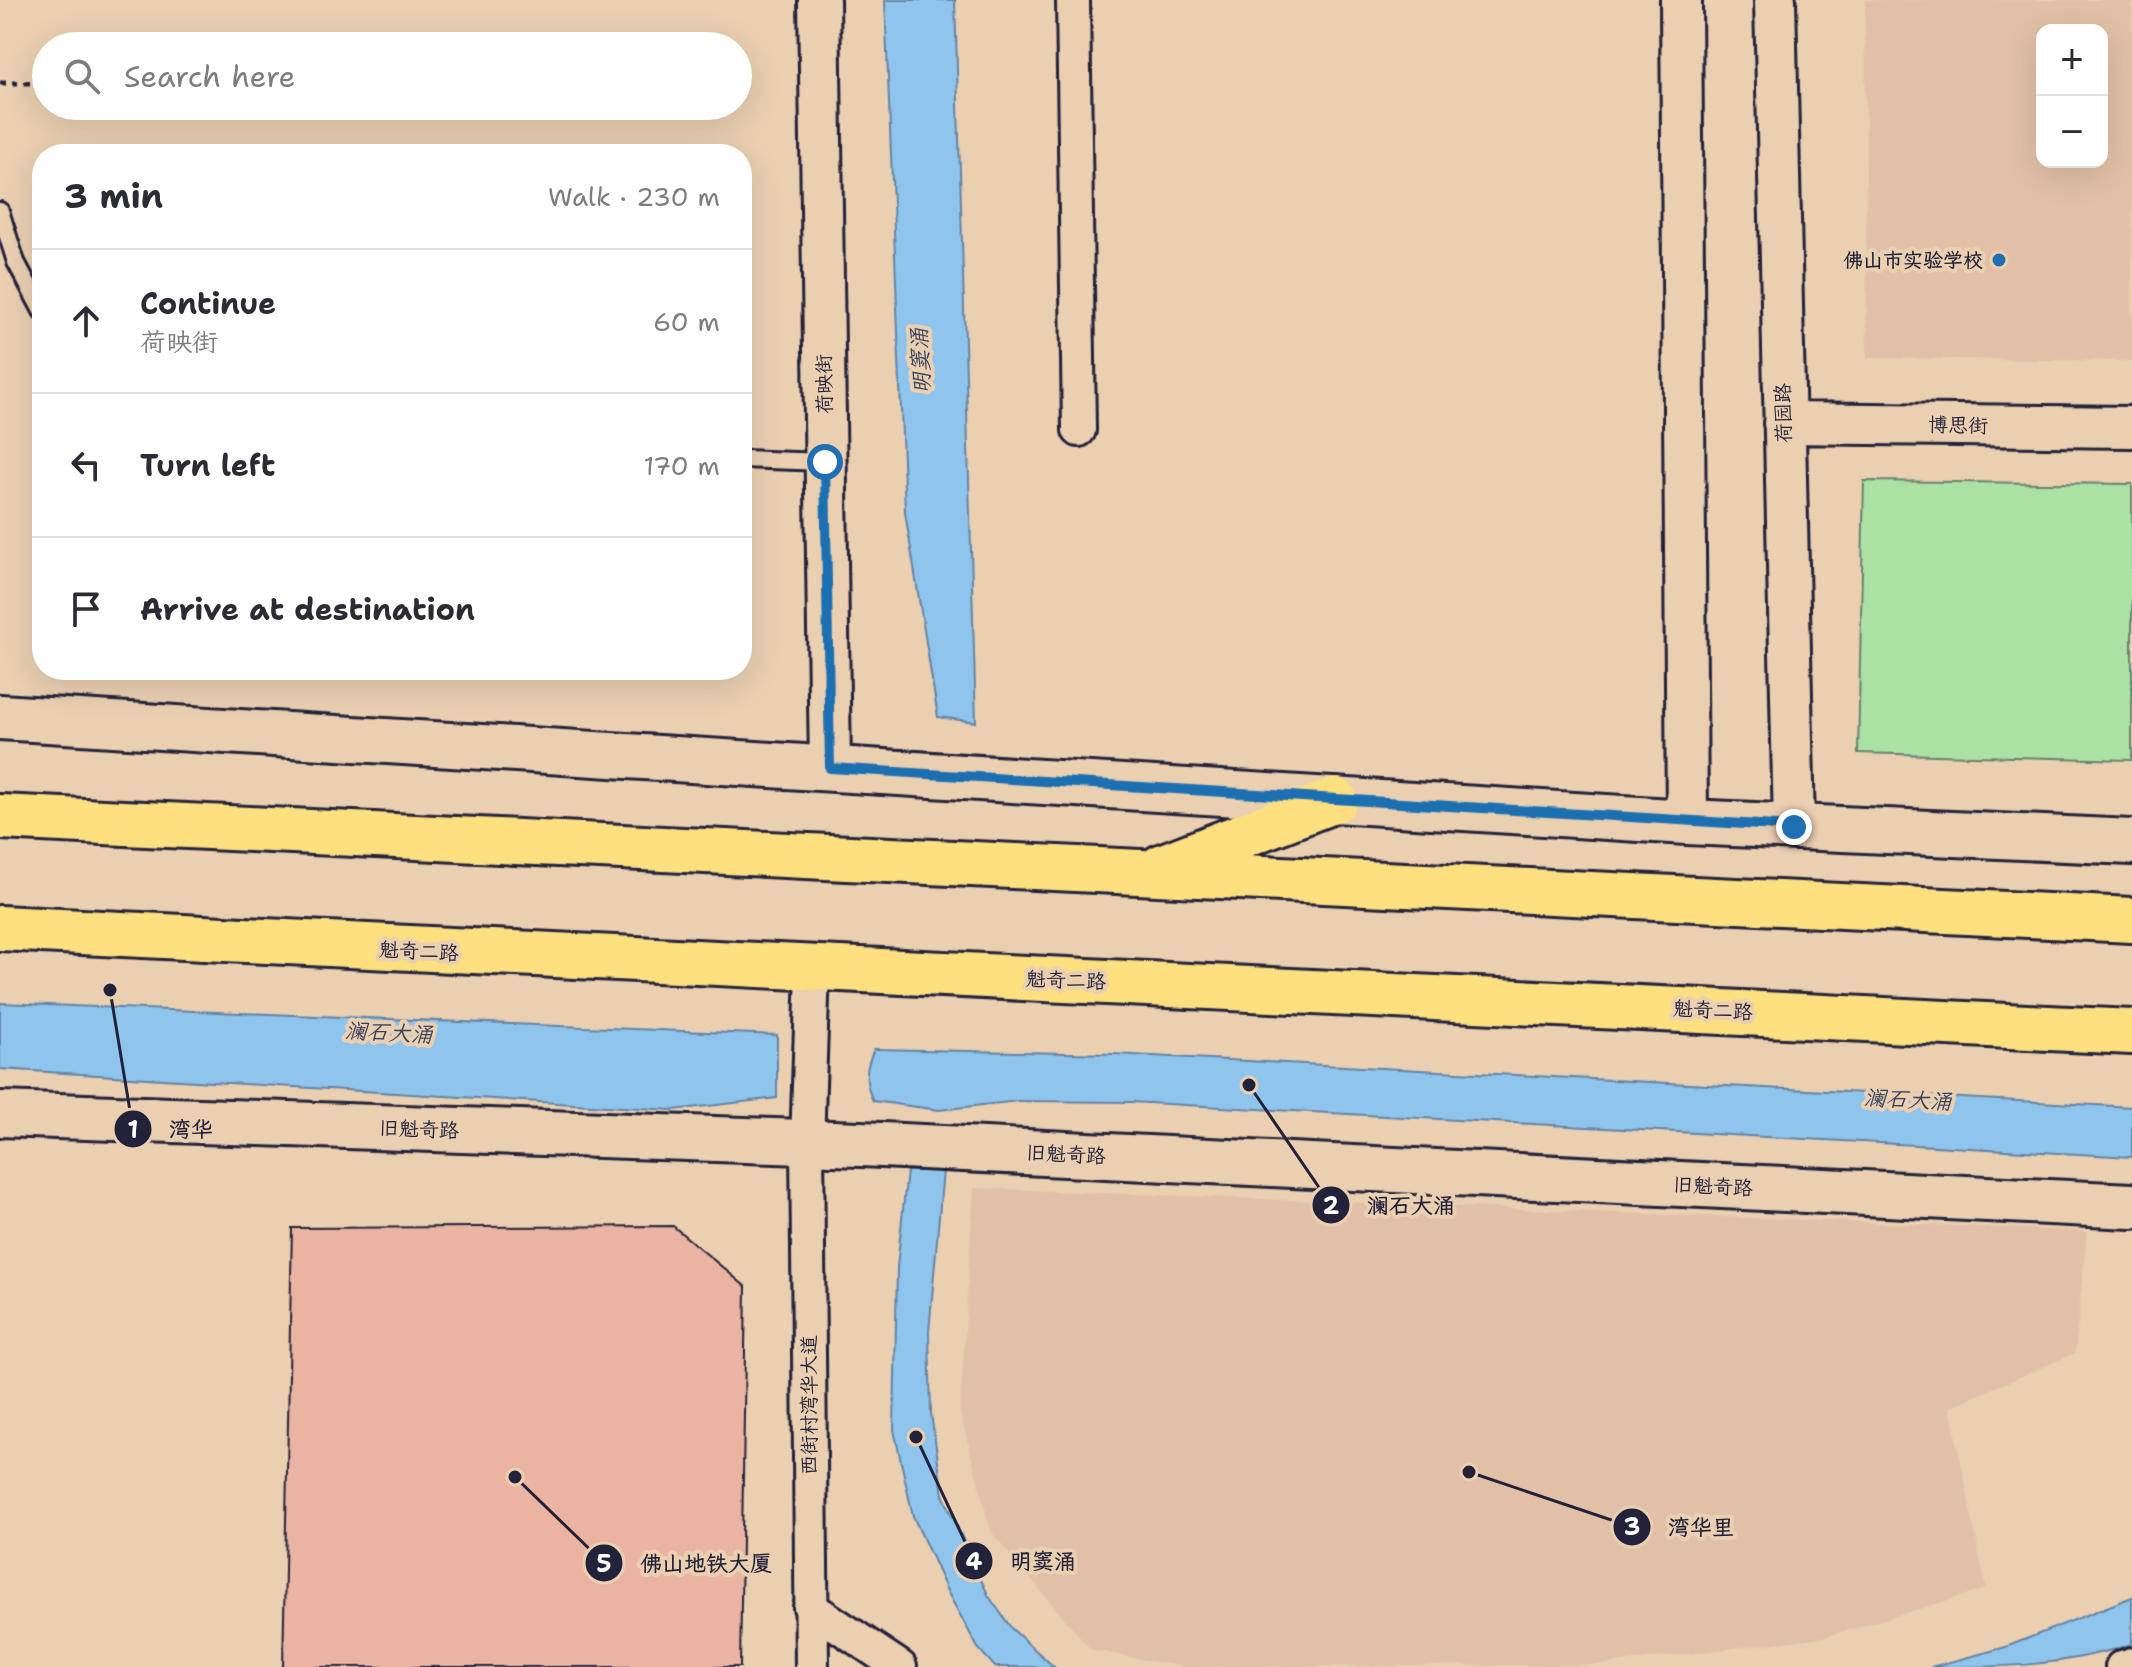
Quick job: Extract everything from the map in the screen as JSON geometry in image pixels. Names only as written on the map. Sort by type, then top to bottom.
[{"type":"highway","points":[[1148,872],[1335,800]]},
{"type":"highway","points":[[0,802],[115,823]]},
{"type":"highway","points":[[0,817],[2132,920]]},
{"type":"highway","name":"魁奇二路","points":[[0,928],[2132,1032]]},
{"type":"main road","points":[[0,717],[1687,822],[2132,842]]},
{"type":"main road","name":"旧魁奇路","points":[[0,1114],[807,1143],[2132,1206]]},
{"type":"street","name":"荷映街","points":[[819,0],[830,768]]},
{"type":"street","points":[[1073,0],[1079,430]]},
{"type":"street","points":[[1681,0],[1687,822]]},
{"type":"street","name":"荷园路","points":[[1775,0],[1794,827]]},
{"type":"street","name":"博思街","points":[[1784,423],[2132,427]]},
{"type":"street","name":"西街村湾华大道","points":[[812,1667],[807,1143],[813,970]]},
{"type":"street","points":[[810,1607],[900,1667]]},
{"type":"street","points":[[2122,1667],[2132,1664]]},
{"type":"lane","points":[[0,211],[16,262],[32,292]]},
{"type":"lane","points":[[752,459],[825,462]]},
{"type":"path","points":[[0,83],[32,83]]},
{"type":"shaded area","name":"佛山市实验学校","points":[[1865,0],[2132,0],[2132,361],[1867,358]]},
{"type":"shaded area","points":[[974,1188],[2087,1231],[2075,1353],[1950,1407],[1986,1589],[1824,1637],[1598,1665],[1184,1667],[1091,1650],[991,1532],[960,1412]]},
{"type":"green space","points":[[1864,481],[2132,484],[2132,760],[1858,753]]},
{"type":"water","points":[[885,0],[955,0],[976,722],[938,717],[905,512]]},
{"type":"water","points":[[0,1003],[777,1035],[777,1098],[673,1110],[0,1069]]},
{"type":"water","points":[[874,1049],[1114,1054],[2132,1107],[2132,1157],[1131,1102],[1018,1101],[939,1110],[873,1101],[867,1075]]},
{"type":"water","points":[[943,1170],[929,1332],[931,1414],[943,1495],[988,1595],[1012,1629],[1054,1667],[995,1667],[978,1648],[947,1591],[913,1516],[894,1430],[897,1267],[907,1171]]},
{"type":"water","points":[[2132,1597],[2132,1644],[2106,1652],[2033,1664],[1931,1667],[2006,1647]]},
{"type":"building","points":[[673,1226],[746,1287],[740,1667],[283,1667],[292,1228]]},
{"type":"place","name":"佛山市实验学校","points":[[1999,260]]},
{"type":"place","name":"湾华","points":[[110,990]]},
{"type":"place","name":"澜石大涌","points":[[1249,1085]]},
{"type":"place","name":"明窦涌","points":[[916,1437]]},
{"type":"place","name":"湾华里","points":[[1469,1472]]},
{"type":"place","name":"佛山地铁大厦","points":[[515,1477]]},
{"type":"route","points":[[825,462],[830,768],[1794,827]]}]
